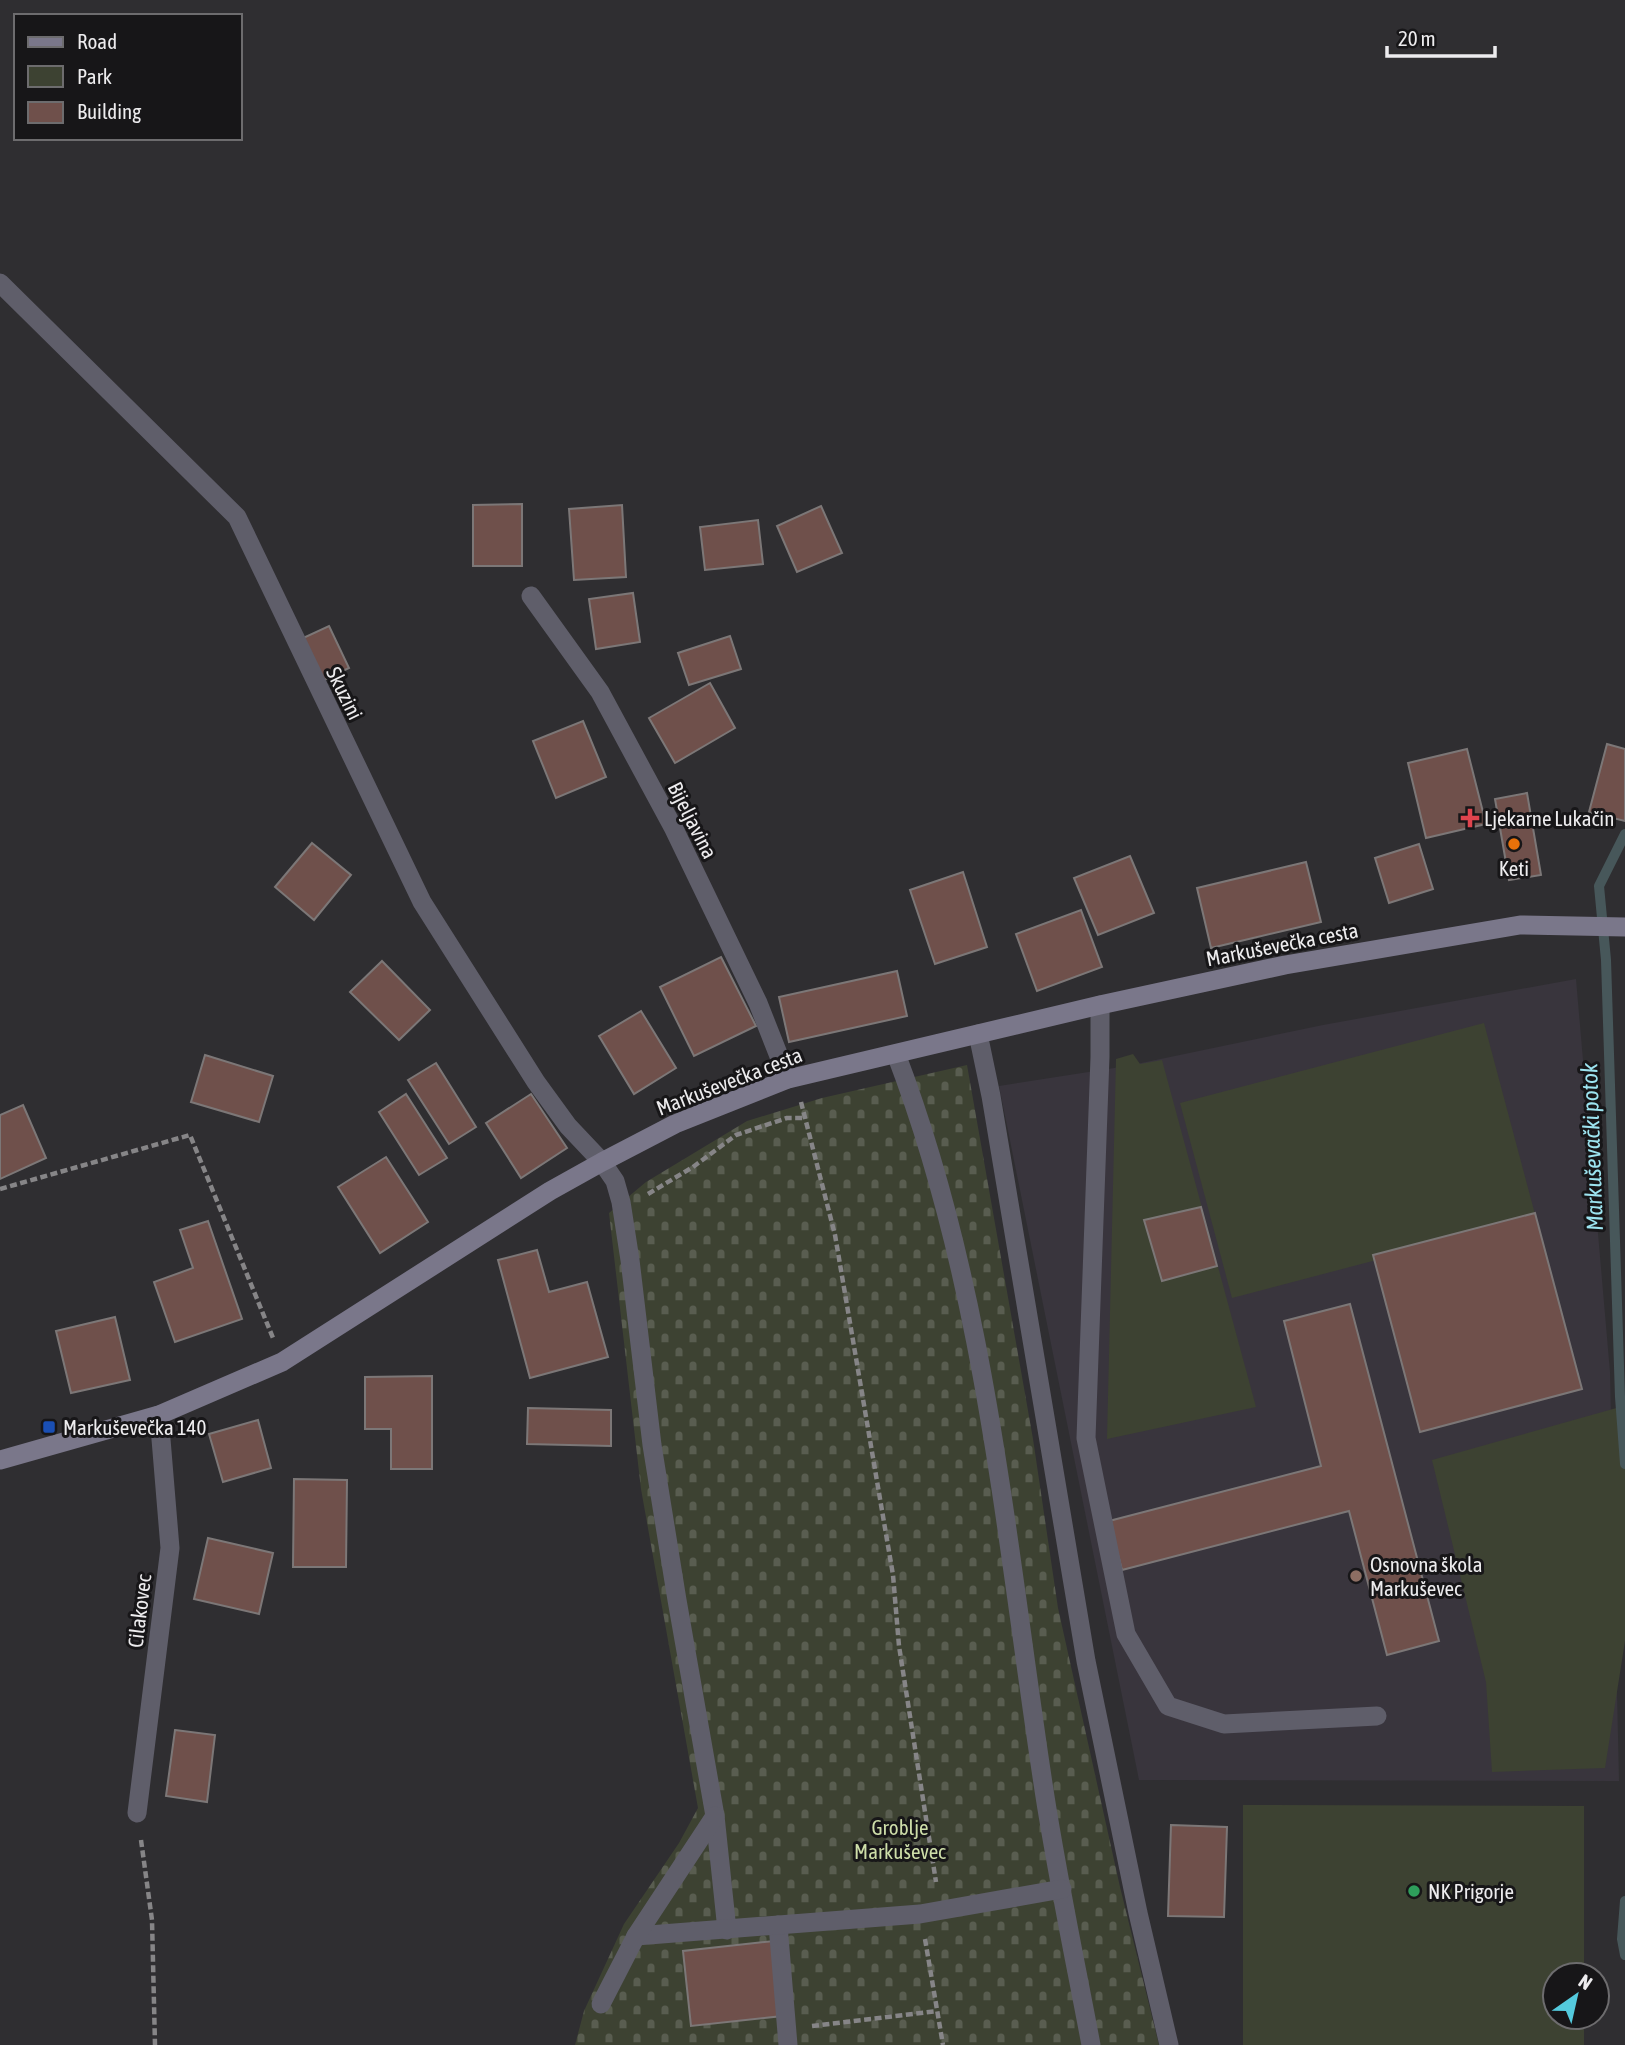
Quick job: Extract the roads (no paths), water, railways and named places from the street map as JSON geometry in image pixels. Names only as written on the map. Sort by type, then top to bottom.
[{"type":"main road","name":"Markuševečka cesta","points":[[0,1460],[159,1415],[282,1362],[550,1191],[675,1124],[788,1079],[1100,1005],[1285,965],[1520,925],[1620,926]]},
{"type":"street","name":"Skuzini","points":[[0,283],[237,517],[422,902],[536,1082],[568,1126],[602,1162],[615,1181],[623,1217],[654,1458],[715,1816],[727,1930]]},
{"type":"street","name":"Bijeljavina","points":[[531,596],[600,692],[674,829],[758,1003],[788,1079]]},
{"type":"street","points":[[1100,1005],[1086,1438],[1126,1634],[1168,1706],[1224,1724],[1377,1716]]},
{"type":"street","points":[[978,1034],[1086,1661],[1138,1913],[1169,2045]]},
{"type":"street","points":[[895,1054],[939,1186],[975,1334],[996,1450],[1044,1791],[1091,2045]]},
{"type":"street","name":"Cilakovec","points":[[137,1813],[170,1548],[159,1415]]},
{"type":"street","points":[[601,2004],[636,1936],[715,1816]]},
{"type":"street","points":[[636,1936],[920,1914],[1062,1889]]},
{"type":"street","points":[[778,1925],[788,2037]]},
{"type":"waterway","name":"Markuševački potok","points":[[1625,834],[1599,886],[1606,960],[1620,1397],[1625,1464]]},
{"type":"waterway","name":"Markuševački potok","points":[[1625,1901],[1622,1939],[1625,1955]]},
{"type":"place","name":"Ljekarne Lukačin","points":[[1470,818]]},
{"type":"place","name":"Keti","points":[[1514,844]]},
{"type":"place","name":"Markuševečka 140","points":[[49,1427]]},
{"type":"place","name":"Osnovna škola Markuševec","points":[[1356,1576]]},
{"type":"place","name":"NK Prigorje","points":[[1414,1891]]},
{"type":"park label","name":"Groblje Markuševec","points":[[900,1839]]}]
